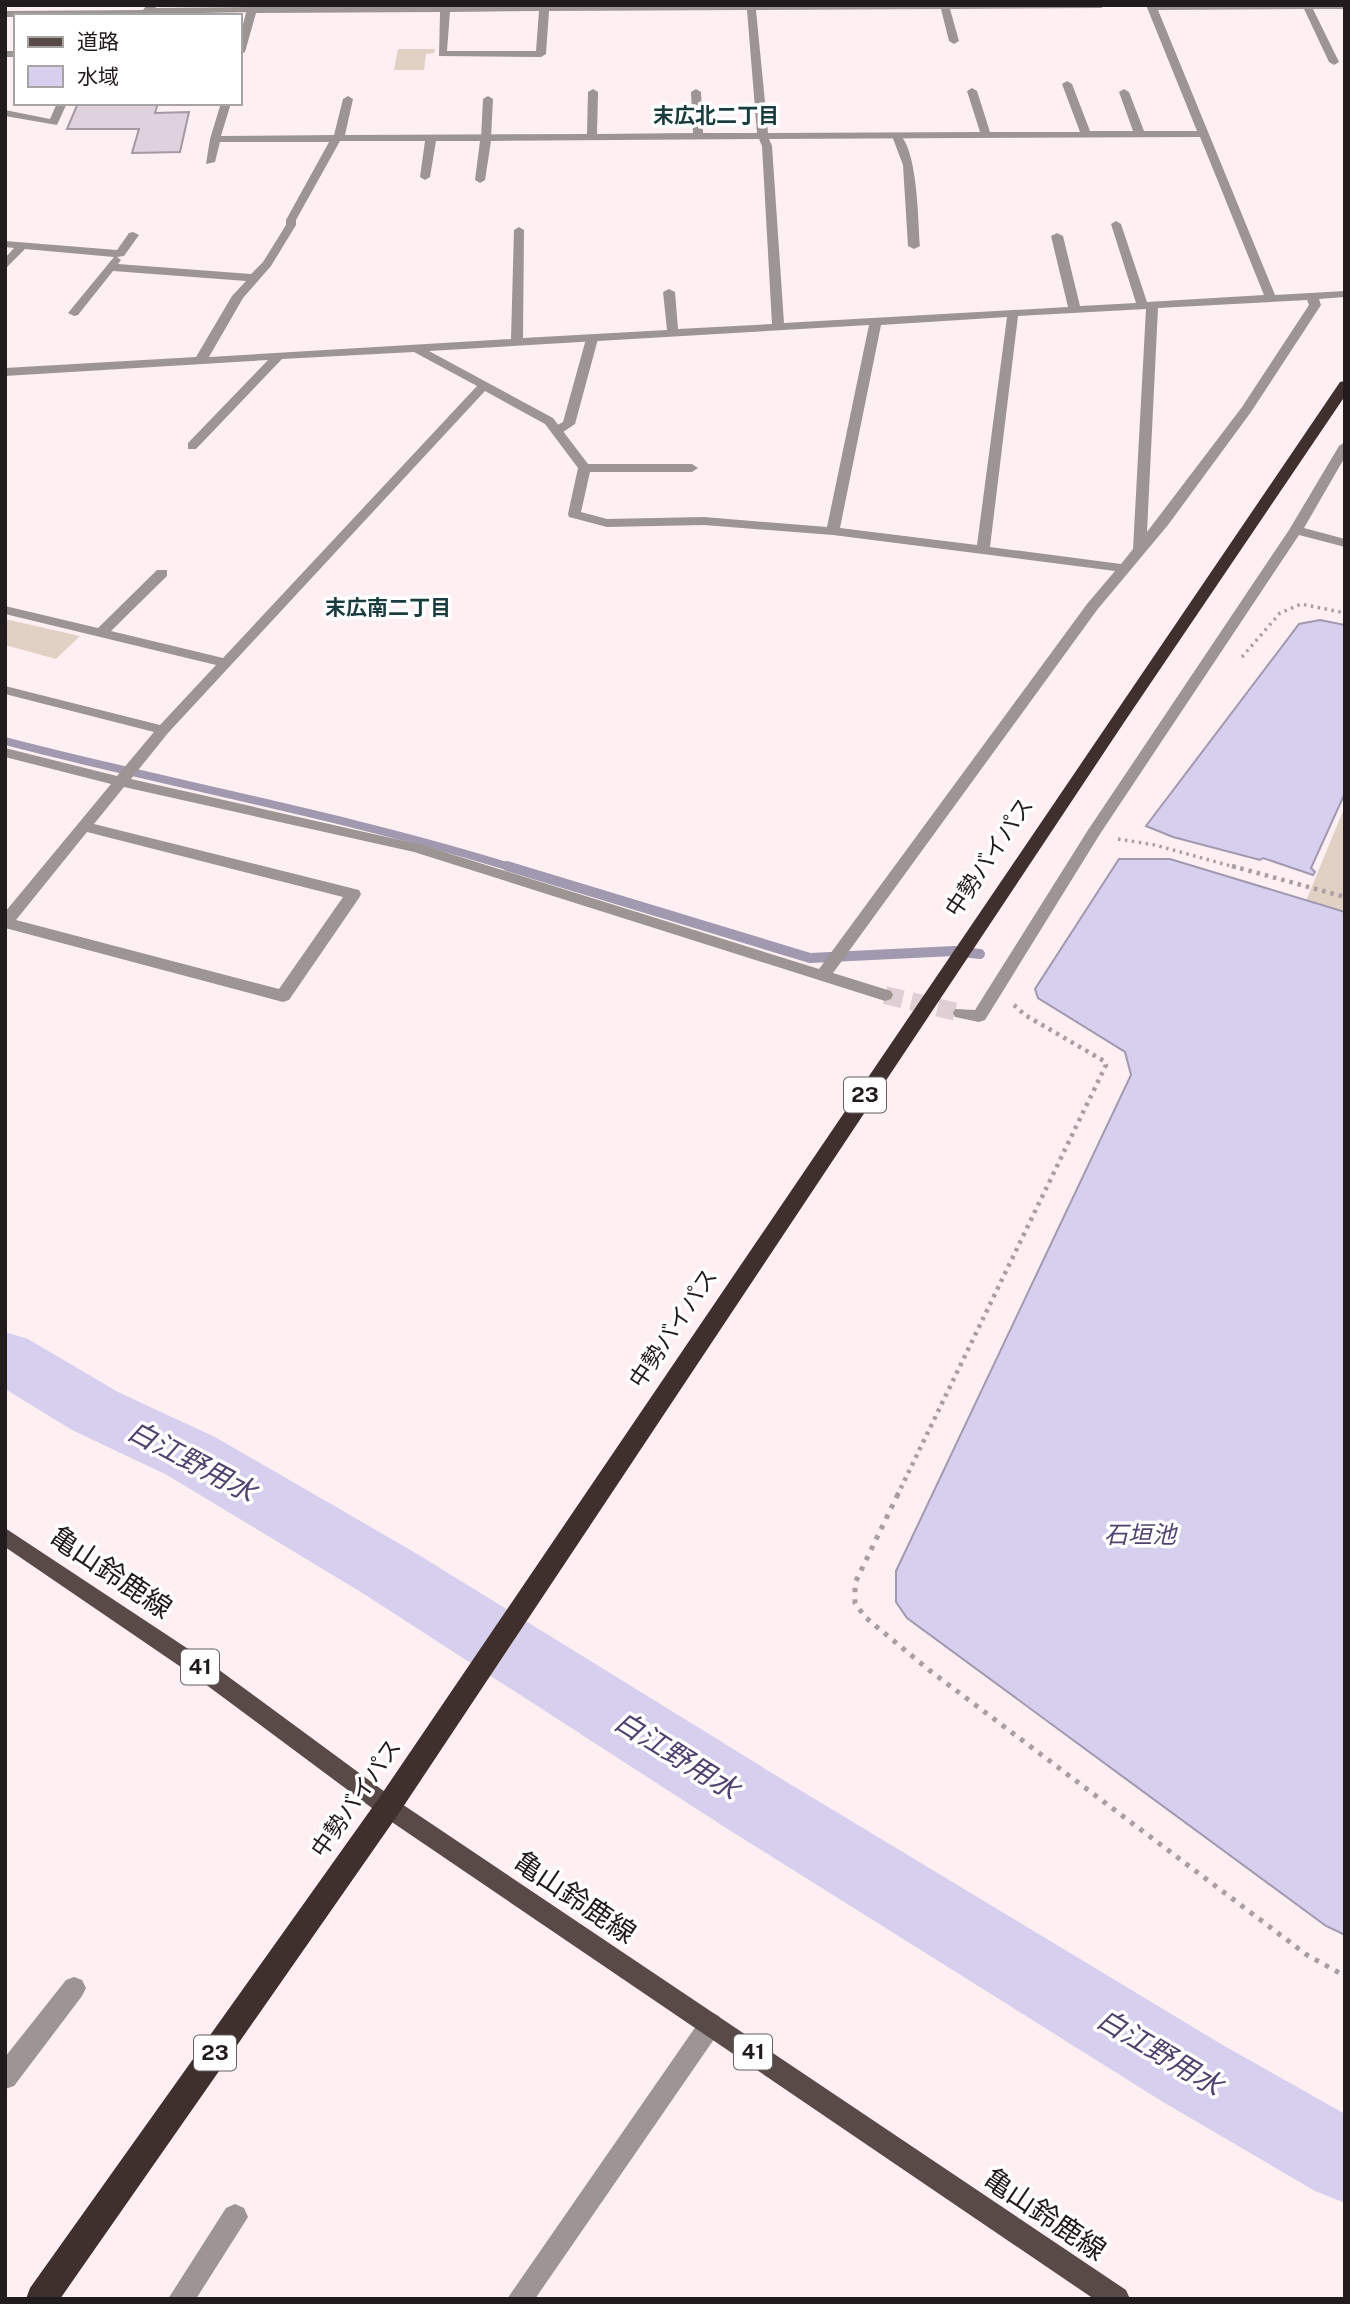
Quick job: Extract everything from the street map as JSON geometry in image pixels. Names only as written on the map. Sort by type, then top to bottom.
[{"type":"highway","name":"中勢バイパス","points":[[41,2299],[388,1807],[1345,385]]},
{"type":"main road","name":"亀山鈴鹿線","points":[[5,1536],[204,1671],[388,1807],[1117,2299]]},
{"type":"street","points":[[5,13],[99,14],[151,8],[1101,5]]},
{"type":"street","points":[[751,6],[763,138],[766,146],[778,328]]},
{"type":"street","points":[[945,6],[954,41]]},
{"type":"street","points":[[1271,298],[1151,6],[1345,6]]},
{"type":"street","points":[[1307,6],[1334,62]]},
{"type":"street","points":[[448,8],[442,54],[541,54],[539,7]]},
{"type":"street","points":[[242,45],[252,8]]},
{"type":"street","points":[[1067,84],[1086,135]]},
{"type":"street","points":[[972,91],[986,135]]},
{"type":"street","points":[[592,138],[593,92]]},
{"type":"street","points":[[696,92],[698,138]]},
{"type":"street","points":[[1124,92],[1140,135]]},
{"type":"street","points":[[200,361],[238,296],[292,225],[291,220],[338,139],[348,99]]},
{"type":"street","points":[[480,180],[488,99]]},
{"type":"street","points":[[5,113],[53,123],[61,105]]},
{"type":"street","points":[[210,162],[225,105]]},
{"type":"street","points":[[215,139],[1203,134]]},
{"type":"street","points":[[897,136],[908,165],[914,246]]},
{"type":"street","points":[[425,177],[431,138]]},
{"type":"street","points":[[1116,224],[1147,306],[1140,550]]},
{"type":"street","points":[[517,344],[519,230]]},
{"type":"street","points":[[74,313],[134,235]]},
{"type":"street","points":[[1057,236],[1075,310]]},
{"type":"street","points":[[5,244],[120,254]]},
{"type":"street","points":[[5,266],[22,246]]},
{"type":"street","points":[[110,267],[254,278]]},
{"type":"street","points":[[669,292],[673,334]]},
{"type":"street","points":[[5,372],[1345,294]]},
{"type":"street","points":[[822,976],[1092,607],[1140,550],[1247,409],[1315,305],[1312,296]]},
{"type":"street","points":[[983,550],[1013,314]]},
{"type":"street","points":[[833,531],[875,323]]},
{"type":"street","points":[[556,431],[569,424],[592,339]]},
{"type":"street","points":[[419,350],[549,421],[584,468],[574,514],[607,523],[704,521],[833,531],[1125,568]]},
{"type":"street","points":[[192,446],[279,356]]},
{"type":"street","points":[[85,827],[353,894],[283,996],[6,922],[163,730],[223,662],[484,385]]},
{"type":"street","points":[[961,1013],[979,1016],[1093,834],[1296,530],[1343,453]]},
{"type":"street","points":[[584,468],[692,468]]},
{"type":"street","points":[[1296,530],[1345,543]]},
{"type":"street","points":[[101,633],[162,573]]},
{"type":"street","points":[[5,610],[223,662]]},
{"type":"street","points":[[5,690],[163,730]]},
{"type":"street","points":[[5,752],[122,782],[417,848],[886,995]]},
{"type":"street","points":[[5,2077],[74,1988]]},
{"type":"street","points":[[520,2299],[712,2024]]},
{"type":"street","points":[[181,2299],[235,2217]]},
{"type":"path","points":[[1236,663],[1280,613],[1301,604],[1345,613]]},
{"type":"path","points":[[1106,837],[1155,845],[1345,897]]},
{"type":"path","points":[[1007,995],[1025,1015],[1104,1061],[1106,1065],[855,1583],[856,1603],[865,1617],[940,1678],[1307,1955],[1345,1976]]},
{"type":"shaded area","points":[[398,49],[435,49],[434,53],[426,54],[424,70],[394,70]]},
{"type":"shaded area","points":[[5,619],[80,636],[56,659],[5,645]]},
{"type":"shaded area","points":[[1345,806],[1345,911],[1306,901]]},
{"type":"water","points":[[1320,620],[1345,625],[1345,793],[1311,868],[1315,872],[1313,875],[1263,858],[1260,860],[1173,837],[1146,826],[1299,624]]},
{"type":"water","name":"石垣池","points":[[1119,859],[1170,859],[1345,912],[1345,1935],[1326,1926],[907,1618],[896,1602],[896,1571],[1131,1075],[1125,1052],[1038,998],[1035,989]]},
{"type":"building","points":[[77,105],[157,105],[155,113],[189,112],[180,152],[132,153],[139,129],[67,129]]},
{"type":"waterway","points":[[5,741],[387,832],[513,868]]},
{"type":"waterway","points":[[507,866],[810,958],[954,951],[980,954]]},
{"type":"waterway","name":"白江野用水","points":[[5,1357],[95,1411],[191,1456],[389,1573],[753,1803],[1192,2073],[1345,2161]]},
{"type":"tunnel","points":[[885,995],[961,1013]]},
{"type":"district","name":"末広北二丁目","points":[[716,116]]},
{"type":"district","name":"末広南二丁目","points":[[388,608]]}]
